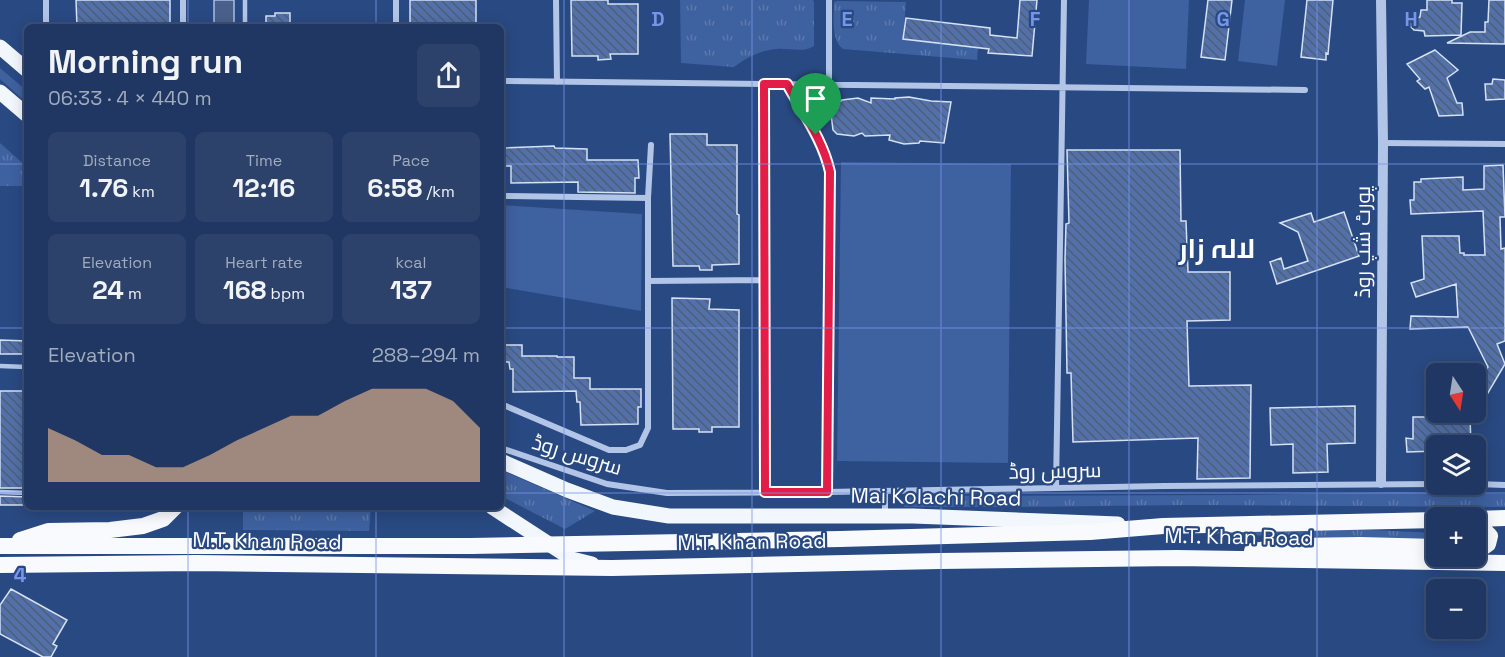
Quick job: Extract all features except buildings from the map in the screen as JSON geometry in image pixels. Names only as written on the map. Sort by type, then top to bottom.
[{"type":"highway","points":[[2,546],[48,531],[110,530],[143,526],[162,519],[172,510]]},
{"type":"highway","points":[[1486,519],[1505,518]]},
{"type":"highway","name":"M.T. Khan Road","points":[[0,565],[196,554],[840,539],[1090,532],[1163,526],[1426,520]]},
{"type":"highway","points":[[1375,522],[1426,526]]},
{"type":"highway","points":[[1486,532],[1490,536],[1486,545]]},
{"type":"highway","name":"M.T. Khan Road","points":[[2,546],[196,554],[291,564],[612,568],[928,561],[1195,559],[1505,563]]},
{"type":"highway","points":[[1195,559],[1295,546],[1426,547]]},
{"type":"main road","points":[[0,47],[24,67]]},
{"type":"main road","points":[[0,92],[24,113]]},
{"type":"main road","name":"Mai Kolachi Road","points":[[504,461],[567,490],[613,507],[669,516],[885,516],[1163,526]]},
{"type":"main road","points":[[497,510],[572,559],[612,568]]},
{"type":"street","points":[[46,0],[46,24]]},
{"type":"street","points":[[183,0],[183,24]]},
{"type":"street","points":[[396,0],[396,24]]},
{"type":"street","points":[[556,0],[557,82]]},
{"type":"street","points":[[829,0],[829,85]]},
{"type":"street","points":[[1056,488],[1064,0]]},
{"type":"street","name":"پورٹ شپ روڈ","points":[[1381,0],[1383,143],[1381,483]]},
{"type":"street","points":[[504,81],[1305,90]]},
{"type":"street","points":[[764,84],[765,492]]},
{"type":"street","points":[[787,84],[816,135],[826,156],[830,172],[827,492]]},
{"type":"street","points":[[1383,143],[1505,144]]},
{"type":"street","points":[[504,405],[609,450],[626,450],[640,445],[648,428],[648,198],[651,145]]},
{"type":"street","points":[[504,196],[648,198]]},
{"type":"street","points":[[648,281],[764,280]]},
{"type":"street","name":"سروس روڈ","points":[[504,449],[607,484],[667,493],[1426,484]]},
{"type":"street","points":[[1486,484],[1505,485]]},
{"type":"street","points":[[885,491],[885,516]]},
{"type":"lane","points":[[245,0],[245,24]]},
{"type":"lane","points":[[0,366],[24,367]]},
{"type":"lane","points":[[0,492],[24,493]]},
{"type":"green space","points":[[680,0],[813,0],[814,46],[801,50],[777,49],[760,52],[734,67],[681,63]]},
{"type":"green space","points":[[1089,0],[1189,0],[1186,69],[1086,64]]},
{"type":"green space","points":[[1245,0],[1285,0],[1277,66],[1238,61]]},
{"type":"green space","points":[[834,2],[906,2],[903,39],[978,48],[977,60],[843,49],[839,45],[834,28]]},
{"type":"green space","points":[[0,68],[24,88],[24,100],[0,79]]},
{"type":"green space","points":[[0,143],[24,164],[24,186],[0,186]]},
{"type":"green space","points":[[841,162],[1011,164],[1008,463],[837,461]]},
{"type":"green space","points":[[504,205],[642,214],[641,311],[504,288]]},
{"type":"green space","points":[[504,471],[595,511],[565,529],[504,498]]},
{"type":"green space","points":[[1396,492],[1426,493],[1426,495],[1505,494],[1505,507],[1190,505],[904,507],[907,496]]},
{"type":"green space","points":[[243,510],[371,510],[369,531],[243,530]]},
{"type":"green space","points":[[1282,526],[1426,533],[1426,543],[1174,532]]},
{"type":"shaded area","points":[[214,0],[234,0],[234,24],[214,24]]},
{"type":"district","name":"لالہ زار","points":[[1217,249]]},
{"type":"route","points":[[764,84],[787,84],[816,135],[826,156],[830,172],[827,492],[765,492],[764,84]]}]
